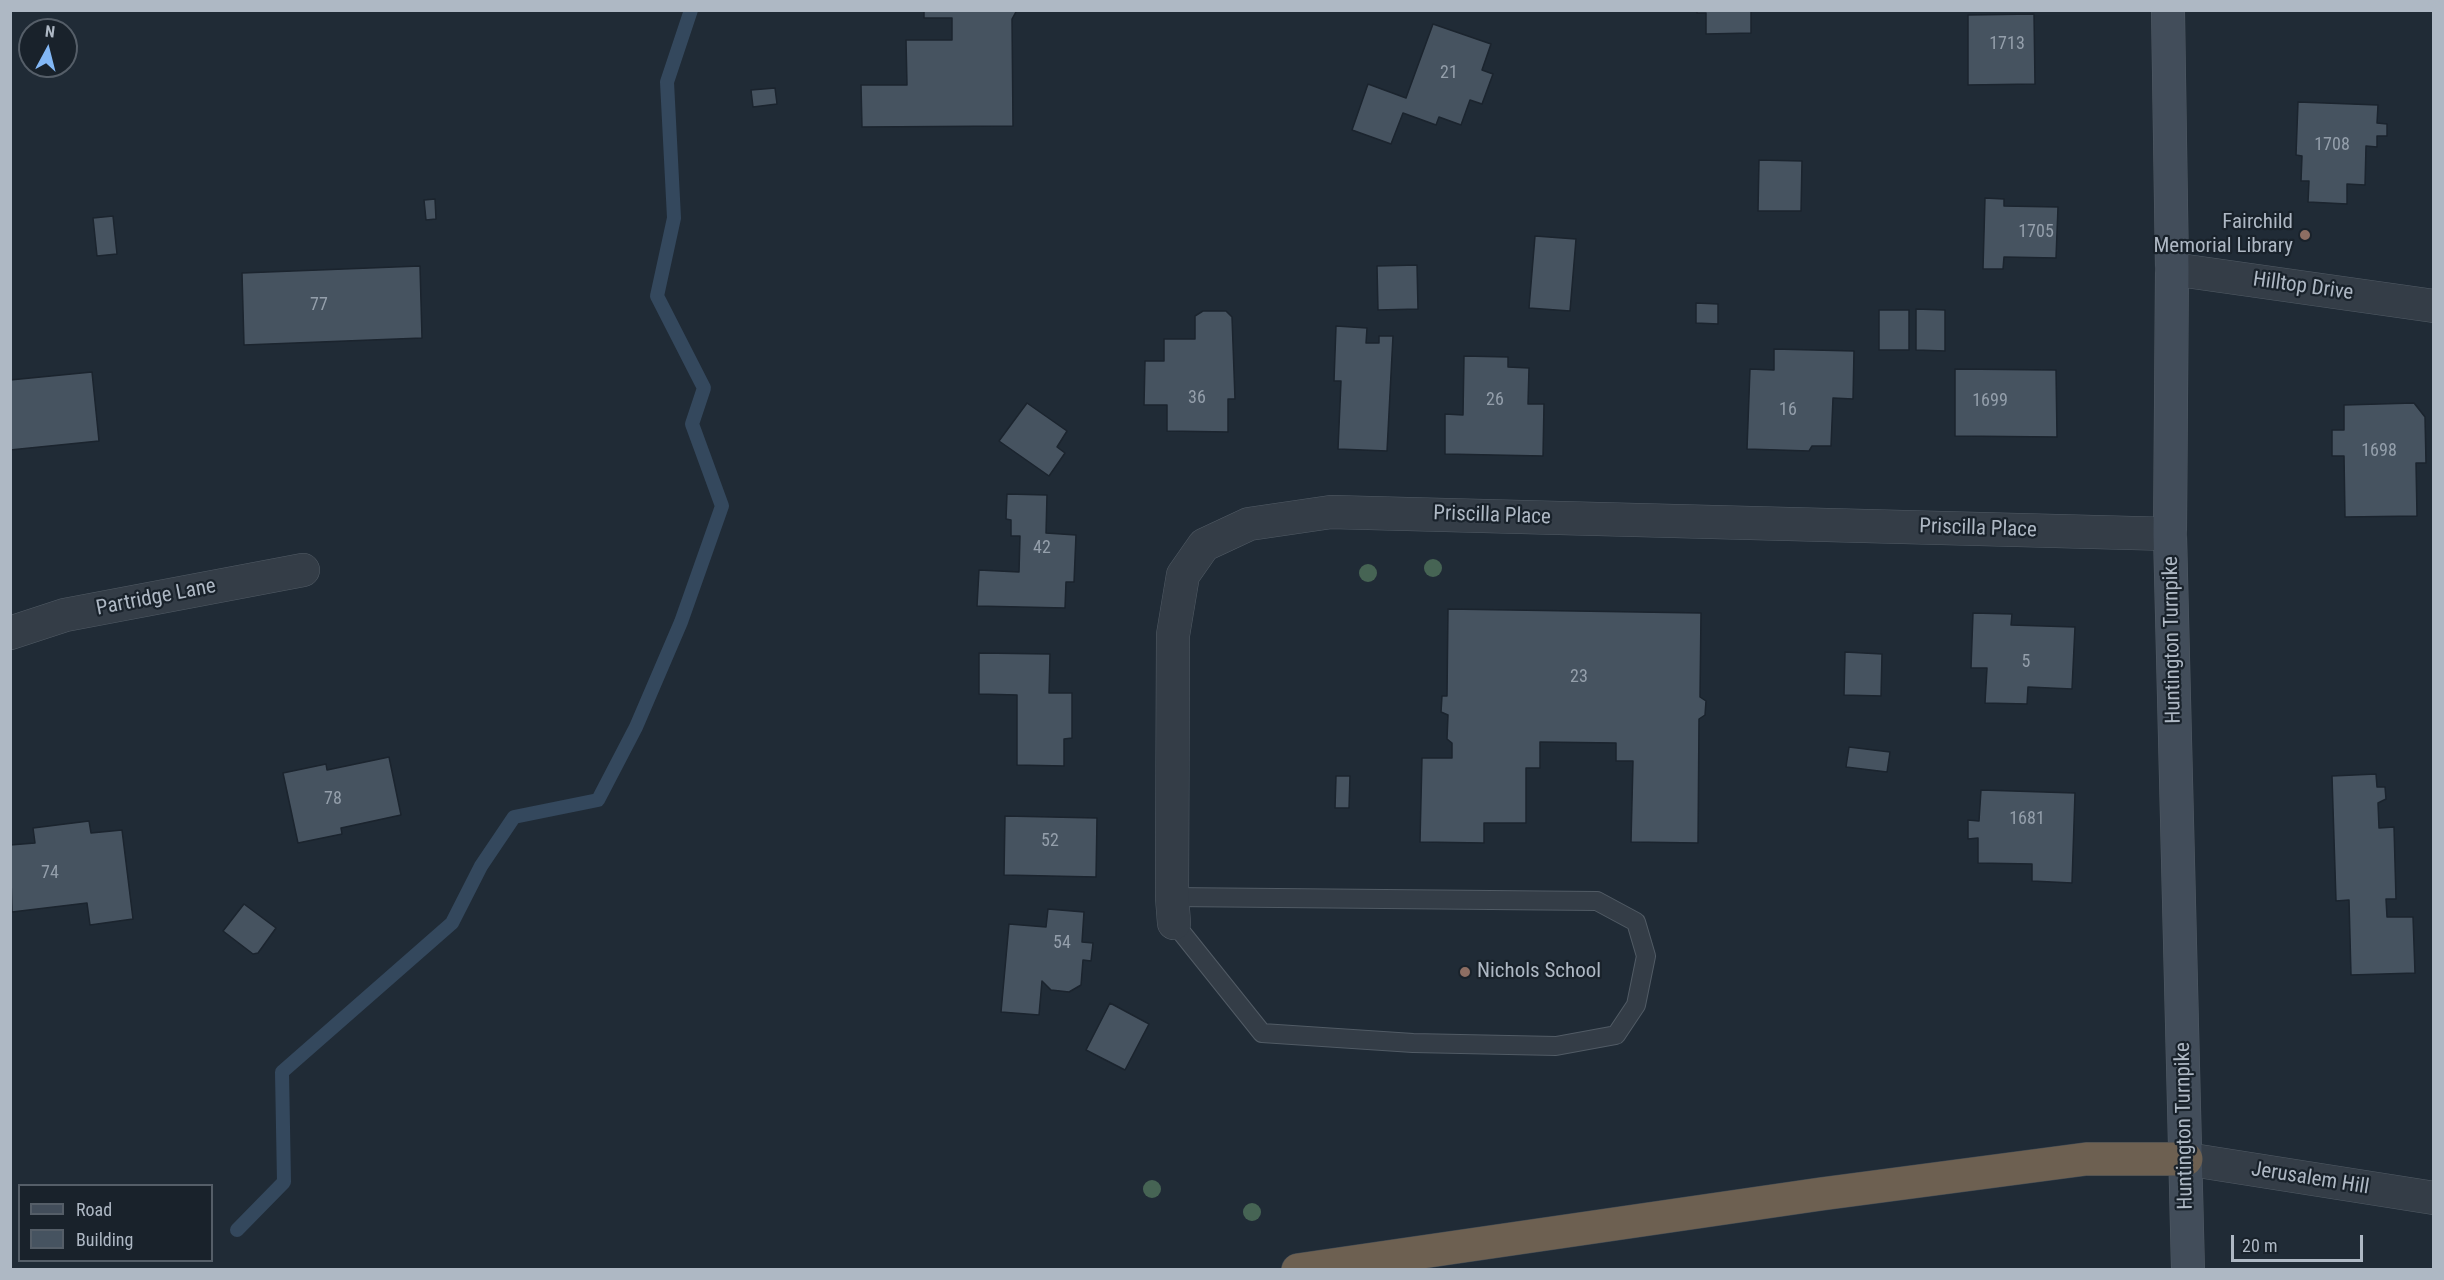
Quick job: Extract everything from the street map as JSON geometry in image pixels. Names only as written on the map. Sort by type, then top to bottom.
[{"type":"highway","points":[[1298,1269],[1821,1194],[2086,1160],[2186,1159]]},
{"type":"main road","name":"Huntington Turnpike","points":[[2168,10],[2172,269],[2170,534],[2188,1269]]},
{"type":"street","name":"Hilltop Drive","points":[[2172,269],[2433,306]]},
{"type":"street","name":"Priscilla Place","points":[[1173,910],[1173,635],[1184,575],[1204,545],[1249,524],[1331,512],[2170,534]]},
{"type":"street","name":"Partridge Lane","points":[[10,633],[65,615],[303,570]]},
{"type":"street","name":"Jerusalem Hill","points":[[2186,1159],[2433,1198]]},
{"type":"lane","points":[[1597,901],[1636,922],[1646,956],[1636,1005],[1616,1035],[1556,1046],[1413,1043],[1262,1033],[1173,910],[1597,901]]},
{"type":"building","points":[[924,10],[1017,10],[1012,19],[1013,126],[862,127],[861,85],[907,85],[906,40],[952,40],[952,18],[924,18]]},
{"type":"building","points":[[1697,10],[1751,10],[1751,33],[1706,34],[1706,13],[1697,13]]},
{"type":"building","points":[[2034,14],[2035,84],[1968,85],[1968,15]]},
{"type":"building","points":[[1433,24],[1491,44],[1482,70],[1493,74],[1482,104],[1470,100],[1461,125],[1439,117],[1436,125],[1403,113],[1391,144],[1352,130],[1368,84],[1406,98]]},
{"type":"building","points":[[775,88],[777,104],[753,107],[751,90]]},
{"type":"building","points":[[2298,102],[2378,105],[2377,123],[2387,124],[2387,136],[2377,136],[2377,147],[2366,146],[2365,185],[2347,184],[2347,204],[2308,202],[2309,181],[2301,181],[2302,156],[2296,155]]},
{"type":"building","points":[[1759,160],[1802,161],[1801,211],[1758,211]]},
{"type":"building","points":[[1985,198],[2004,199],[2004,206],[2058,207],[2056,258],[2004,257],[2003,269],[1983,269]]},
{"type":"building","points":[[435,199],[436,219],[426,220],[424,200]]},
{"type":"building","points":[[113,216],[117,254],[97,256],[93,218]]},
{"type":"building","points":[[1535,236],[1576,239],[1570,311],[1529,308]]},
{"type":"building","points":[[1417,265],[1418,309],[1378,310],[1377,266]]},
{"type":"building","points":[[420,266],[422,338],[244,345],[242,273]]},
{"type":"building","points":[[1696,303],[1718,304],[1718,324],[1696,323]]},
{"type":"building","points":[[1916,309],[1945,310],[1945,351],[1916,350]]},
{"type":"building","points":[[1879,310],[1909,310],[1909,350],[1879,350]]},
{"type":"building","points":[[1203,311],[1226,311],[1232,317],[1235,399],[1228,399],[1228,432],[1167,431],[1167,405],[1144,405],[1145,361],[1164,361],[1164,339],[1195,339],[1195,316]]},
{"type":"building","points":[[1336,326],[1367,328],[1366,343],[1379,343],[1379,336],[1393,336],[1387,451],[1338,449],[1341,381],[1334,381]]},
{"type":"building","points":[[1774,349],[1854,351],[1853,399],[1833,398],[1831,446],[1812,446],[1809,451],[1747,449],[1750,369],[1774,370]]},
{"type":"building","points":[[1464,356],[1508,357],[1508,367],[1529,368],[1528,404],[1544,404],[1543,456],[1445,454],[1445,414],[1463,415]]},
{"type":"building","points":[[1955,369],[2056,370],[2057,437],[1955,436]]},
{"type":"building","points":[[92,372],[99,441],[10,450],[10,380]]},
{"type":"building","points":[[1027,403],[1067,431],[1057,447],[1065,453],[1049,476],[999,441]]},
{"type":"building","points":[[2414,403],[2425,417],[2426,463],[2416,463],[2417,516],[2345,517],[2344,456],[2332,456],[2332,430],[2344,430],[2344,405]]},
{"type":"building","points":[[1007,494],[1047,495],[1046,533],[1076,535],[1074,582],[1066,582],[1065,608],[977,606],[979,570],[1019,572],[1020,536],[1011,536],[1011,520],[1006,519]]},
{"type":"building","points":[[1448,609],[1701,613],[1700,697],[1706,701],[1705,715],[1699,719],[1698,843],[1631,842],[1633,761],[1616,761],[1616,743],[1540,742],[1540,768],[1526,768],[1526,823],[1484,823],[1484,843],[1420,842],[1422,758],[1452,758],[1452,743],[1447,739],[1448,715],[1441,712],[1442,696],[1447,696]]},
{"type":"building","points":[[1973,613],[2012,614],[2011,625],[2075,627],[2072,689],[2028,687],[2027,704],[1985,703],[1987,668],[1971,668]]},
{"type":"building","points":[[1845,652],[1882,654],[1881,696],[1844,695]]},
{"type":"building","points":[[979,653],[1050,654],[1049,693],[1072,693],[1072,738],[1064,739],[1064,766],[1017,765],[1017,695],[979,694]]},
{"type":"building","points":[[1849,747],[1890,752],[1887,772],[1846,767]]},
{"type":"building","points":[[389,757],[401,815],[341,828],[342,834],[298,843],[283,773],[326,764],[327,770]]},
{"type":"building","points":[[2376,774],[2377,787],[2385,787],[2386,799],[2378,803],[2379,828],[2394,827],[2396,899],[2386,899],[2387,917],[2413,917],[2415,973],[2351,975],[2349,900],[2336,901],[2332,776]]},
{"type":"building","points":[[1336,776],[1350,776],[1349,808],[1335,808]]},
{"type":"building","points":[[1981,790],[2075,793],[2072,883],[2032,881],[2032,864],[1978,863],[1978,838],[1968,839],[1968,820],[1979,821]]},
{"type":"building","points":[[1005,816],[1097,818],[1096,877],[1004,875]]},
{"type":"building","points":[[89,821],[91,833],[122,830],[133,919],[90,925],[87,903],[12,912],[10,845],[35,843],[33,828]]},
{"type":"building","points":[[244,904],[276,928],[258,953],[253,954],[223,931]]},
{"type":"building","points":[[1048,909],[1084,912],[1082,942],[1093,943],[1091,961],[1083,960],[1081,985],[1069,992],[1051,990],[1042,981],[1039,1015],[1001,1012],[1009,924],[1046,927]]},
{"type":"building","points":[[1110,1003],[1149,1024],[1125,1070],[1086,1050]]},
{"type":"waterway","points":[[237,1230],[284,1182],[282,1072],[452,923],[481,866],[514,817],[598,800],[636,727],[681,622],[722,506],[692,424],[704,388],[657,296],[674,218],[667,82],[691,10]]},
{"type":"place","name":"Fairchild Memorial Library","points":[[2305,235]]},
{"type":"place","name":"Nichols School","points":[[1465,972]]}]
